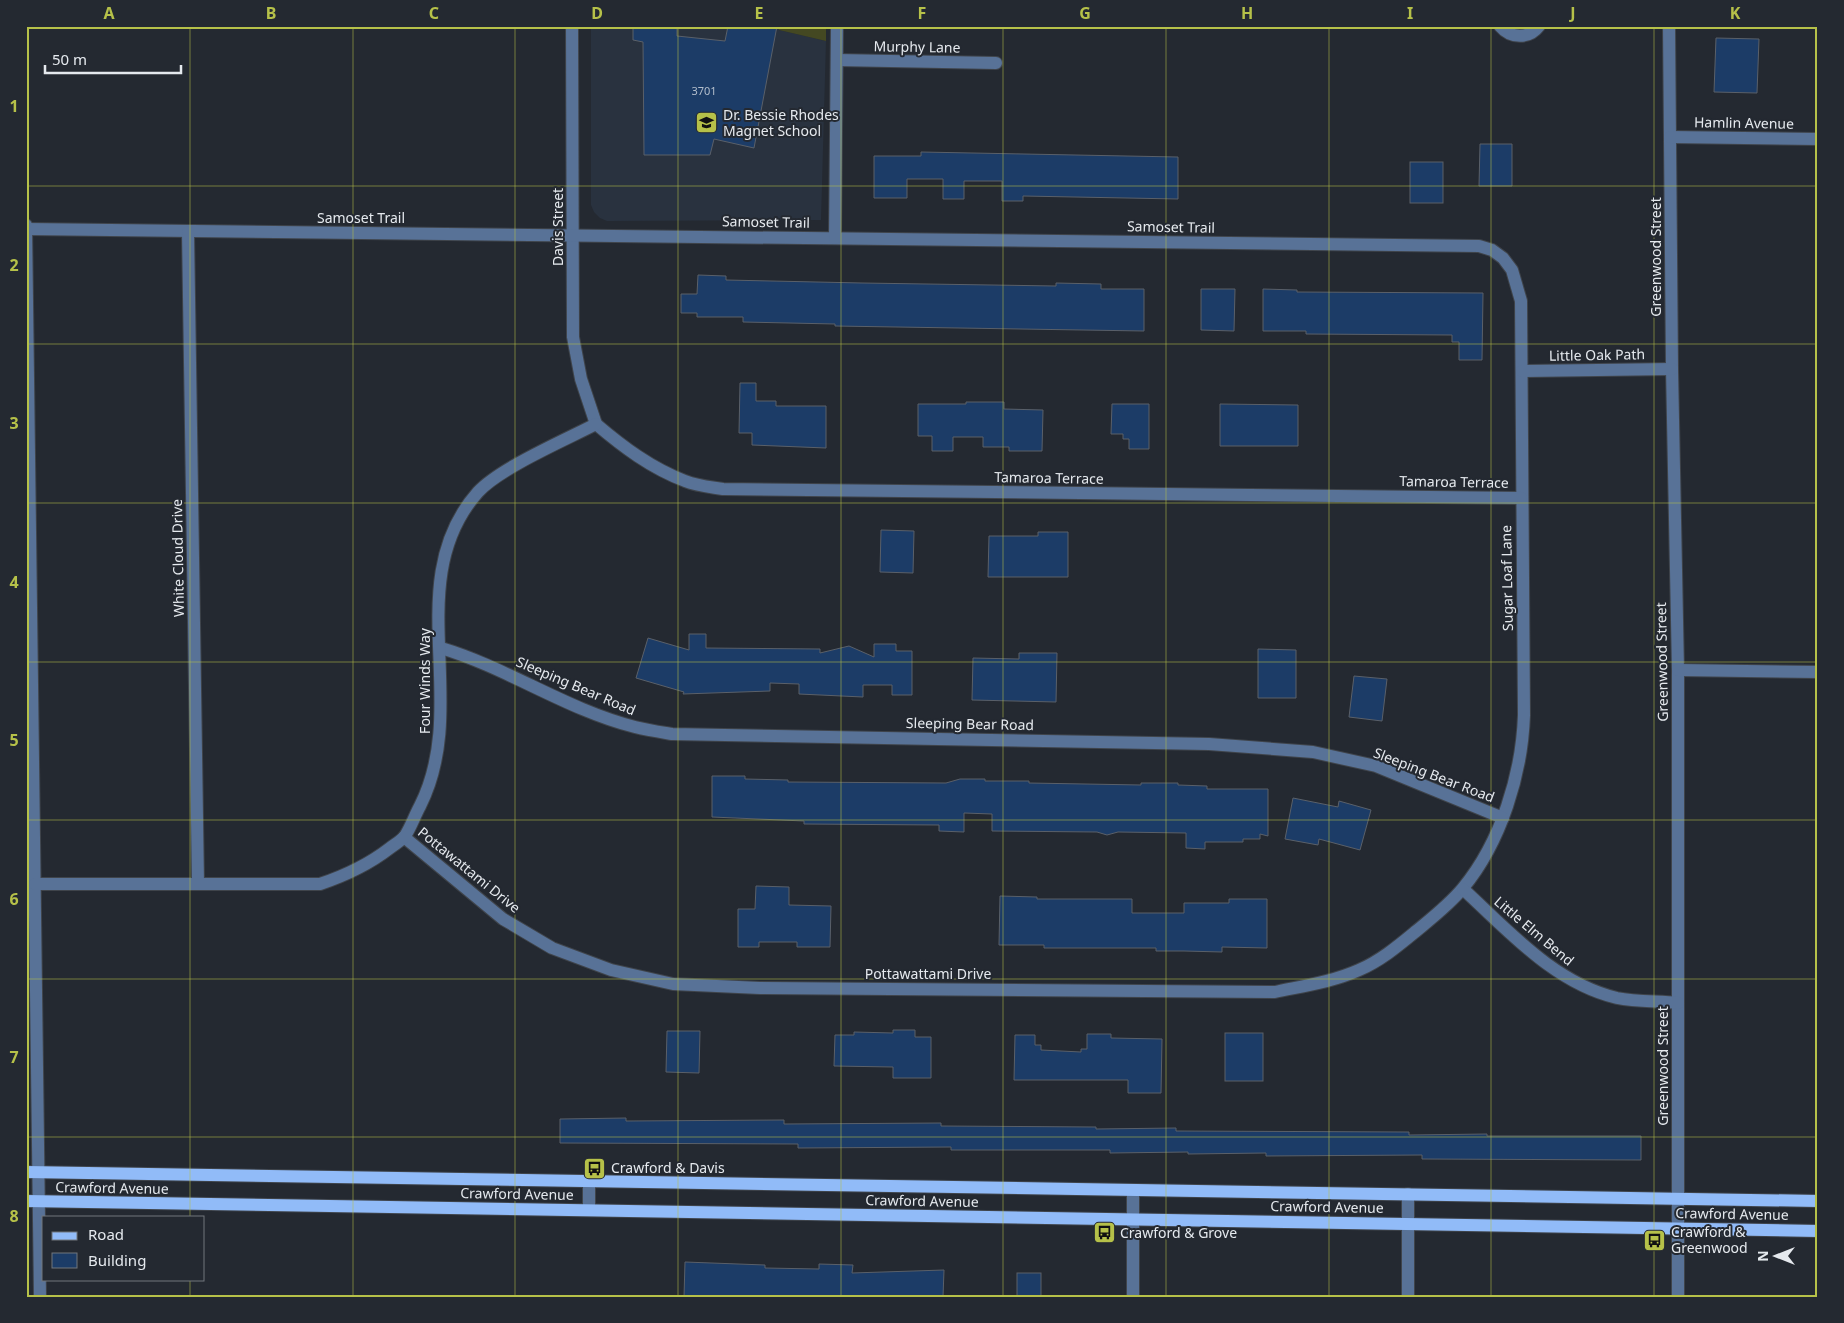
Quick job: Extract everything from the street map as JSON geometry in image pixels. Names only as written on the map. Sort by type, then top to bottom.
[{"type":"main road","name":"Crawford Avenue","points":[[26,1172],[1818,1201]]},
{"type":"main road","name":"Crawford Avenue","points":[[26,1201],[1818,1231]]},
{"type":"street","name":"Davis Street","points":[[572,26],[573,337],[581,379],[596,424]]},
{"type":"street","points":[[835,238],[837,26]]},
{"type":"street","points":[[1500,26],[1507,33],[1522,36],[1530,34],[1539,26]]},
{"type":"street","name":"Greenwood Street","points":[[1669,26],[1672,369],[1678,670],[1678,1297]]},
{"type":"street","name":"Murphy Lane","points":[[837,60],[996,63]]},
{"type":"street","name":"Hamlin Avenue","points":[[1670,137],[1818,139]]},
{"type":"street","points":[[26,225],[29,644],[35,884],[31,914],[40,1172],[40,1297]]},
{"type":"street","name":"Samoset Trail","points":[[26,229],[1479,246],[1492,250],[1503,258]]},
{"type":"street","name":"White Cloud Drive","points":[[188,232],[198,883]]},
{"type":"street","name":"Sugar Loaf Lane","points":[[1463,889],[1478,868],[1503,818],[1512,792],[1523,740],[1521,301],[1512,270],[1503,258]]},
{"type":"street","name":"Little Oak Path","points":[[1522,371],[1672,369]]},
{"type":"street","name":"Four Winds Way","points":[[35,884],[320,884],[350,874],[374,860],[404,837],[430,786],[438,754],[442,724],[438,586],[444,552],[459,519],[479,491],[509,470],[596,424]]},
{"type":"street","name":"Tamaroa Terrace","points":[[596,424],[625,448],[656,468],[686,482],[723,489],[1521,498]]},
{"type":"street","name":"Sleeping Bear Road","points":[[441,648],[474,658],[600,716],[634,727],[672,734],[1209,744],[1313,752],[1376,766],[1503,818]]},
{"type":"street","points":[[1678,670],[1818,672]]},
{"type":"street","name":"Pottawattami Drive","points":[[404,837],[504,919],[552,948],[611,970],[673,984],[760,988],[1274,992],[1324,983],[1360,970],[1394,950],[1463,889]]},
{"type":"street","name":"Little Elm Bend","points":[[1463,889],[1553,970],[1577,984],[1618,998],[1678,1003]]},
{"type":"street","points":[[589,1181],[589,1210]]},
{"type":"street","points":[[1133,1190],[1133,1297]]},
{"type":"street","points":[[1408,1194],[1408,1297]]},
{"type":"shaded area","name":"Dr. Bessie Rhodes Magnet School","points":[[591,26],[779,26],[779,30],[826,41],[821,220],[607,221],[600,218],[594,212],[591,205]]},
{"type":"green space","points":[[779,26],[826,26],[826,41],[779,30]]},
{"type":"building","points":[[633,26],[677,26],[677,36],[725,41],[728,26],[777,26],[754,148],[714,139],[710,155],[644,155],[643,42],[633,40]]},
{"type":"building","points":[[1716,38],[1759,39],[1757,93],[1714,92]]},
{"type":"building","points":[[1480,144],[1512,144],[1512,186],[1479,186]]},
{"type":"building","points":[[921,152],[1178,157],[1178,199],[1023,196],[1023,201],[1002,201],[1002,181],[964,181],[964,199],[943,199],[943,179],[907,179],[907,198],[874,198],[874,156],[921,156]]},
{"type":"building","points":[[1410,162],[1443,162],[1443,203],[1410,203]]},
{"type":"building","points":[[698,275],[726,276],[726,280],[1056,286],[1056,283],[1101,284],[1101,289],[1144,289],[1144,331],[835,326],[835,324],[743,322],[743,317],[697,317],[697,313],[681,313],[681,294],[697,294]]},
{"type":"building","points":[[1201,289],[1235,289],[1234,331],[1201,330]]},
{"type":"building","points":[[1263,289],[1297,290],[1297,292],[1483,293],[1482,360],[1459,360],[1459,342],[1452,342],[1452,335],[1306,334],[1306,331],[1263,331]]},
{"type":"building","points":[[740,383],[756,383],[756,401],[776,401],[776,406],[826,406],[826,448],[752,445],[752,433],[739,433]]},
{"type":"building","points":[[966,402],[1004,402],[1004,409],[1043,410],[1042,451],[1009,451],[1009,447],[983,447],[983,437],[953,437],[953,451],[932,451],[932,436],[918,436],[918,404],[966,404]]},
{"type":"building","points":[[1112,404],[1149,404],[1149,449],[1129,449],[1129,439],[1123,439],[1123,434],[1111,434]]},
{"type":"building","points":[[1220,404],[1298,405],[1298,446],[1220,446]]},
{"type":"building","points":[[881,530],[914,531],[913,573],[880,572]]},
{"type":"building","points":[[1038,532],[1068,532],[1068,577],[988,577],[989,536],[1038,536]]},
{"type":"building","points":[[689,634],[706,634],[706,648],[820,649],[820,653],[849,646],[874,657],[874,644],[896,644],[896,651],[912,651],[912,695],[892,695],[892,685],[863,685],[863,697],[799,694],[799,684],[770,683],[770,691],[683,694],[684,692],[636,678],[648,638],[689,650]]},
{"type":"building","points":[[1258,649],[1296,650],[1296,698],[1258,698]]},
{"type":"building","points":[[1019,653],[1057,653],[1056,702],[972,700],[973,658],[1019,659]]},
{"type":"building","points":[[1354,676],[1387,679],[1382,721],[1349,717]]},
{"type":"building","points":[[712,776],[745,776],[745,779],[788,780],[788,782],[946,783],[960,779],[985,779],[985,781],[1029,781],[1029,783],[1141,785],[1141,783],[1178,783],[1178,785],[1207,786],[1207,789],[1268,789],[1268,836],[1260,834],[1260,839],[1243,839],[1243,842],[1205,842],[1205,849],[1186,848],[1186,833],[1118,832],[1107,835],[1097,832],[992,831],[992,814],[964,813],[964,832],[939,831],[939,825],[804,824],[804,821],[712,817]]},
{"type":"building","points":[[1293,798],[1338,807],[1339,801],[1371,810],[1360,850],[1319,839],[1318,845],[1285,839]]},
{"type":"building","points":[[756,886],[789,887],[789,905],[831,906],[830,947],[797,947],[797,942],[759,942],[759,947],[738,947],[738,909],[755,909]]},
{"type":"building","points":[[1000,896],[1037,897],[1037,899],[1132,899],[1132,913],[1184,913],[1184,903],[1229,903],[1229,899],[1267,899],[1267,948],[1222,947],[1222,952],[1156,951],[1156,948],[1044,948],[1044,945],[999,945]]},
{"type":"building","points":[[893,1030],[915,1030],[915,1037],[931,1037],[931,1078],[893,1078],[893,1067],[834,1066],[835,1035],[854,1035],[854,1032],[893,1033]]},
{"type":"building","points":[[667,1031],[700,1031],[699,1073],[666,1072]]},
{"type":"building","points":[[1225,1033],[1263,1033],[1263,1081],[1225,1081]]},
{"type":"building","points":[[1087,1034],[1111,1034],[1111,1038],[1162,1039],[1161,1093],[1128,1093],[1128,1080],[1014,1080],[1015,1035],[1035,1035],[1035,1045],[1041,1045],[1041,1050],[1081,1052],[1081,1049],[1087,1049]]},
{"type":"building","points":[[626,1118],[626,1121],[784,1120],[784,1124],[941,1123],[941,1126],[1096,1127],[1096,1129],[1176,1128],[1176,1131],[1409,1132],[1409,1135],[1487,1134],[1487,1136],[1641,1136],[1641,1160],[1422,1159],[1422,1155],[1266,1156],[1266,1153],[1110,1153],[1110,1150],[951,1150],[951,1147],[798,1148],[798,1144],[560,1143],[560,1119]]},
{"type":"building","points":[[685,1262],[765,1265],[765,1268],[819,1269],[819,1264],[853,1265],[852,1273],[944,1270],[943,1297],[684,1297]]},
{"type":"building","points":[[1017,1273],[1041,1273],[1041,1297],[1017,1297]]},
{"type":"place","name":"Dr. Bessie Rhodes Magnet School","points":[[707,123]]},
{"type":"place","name":"Crawford & Davis","points":[[595,1168]]},
{"type":"place","name":"Crawford & Grove","points":[[1104,1233]]},
{"type":"place","name":"Crawford & Greenwood","points":[[1655,1240]]}]
